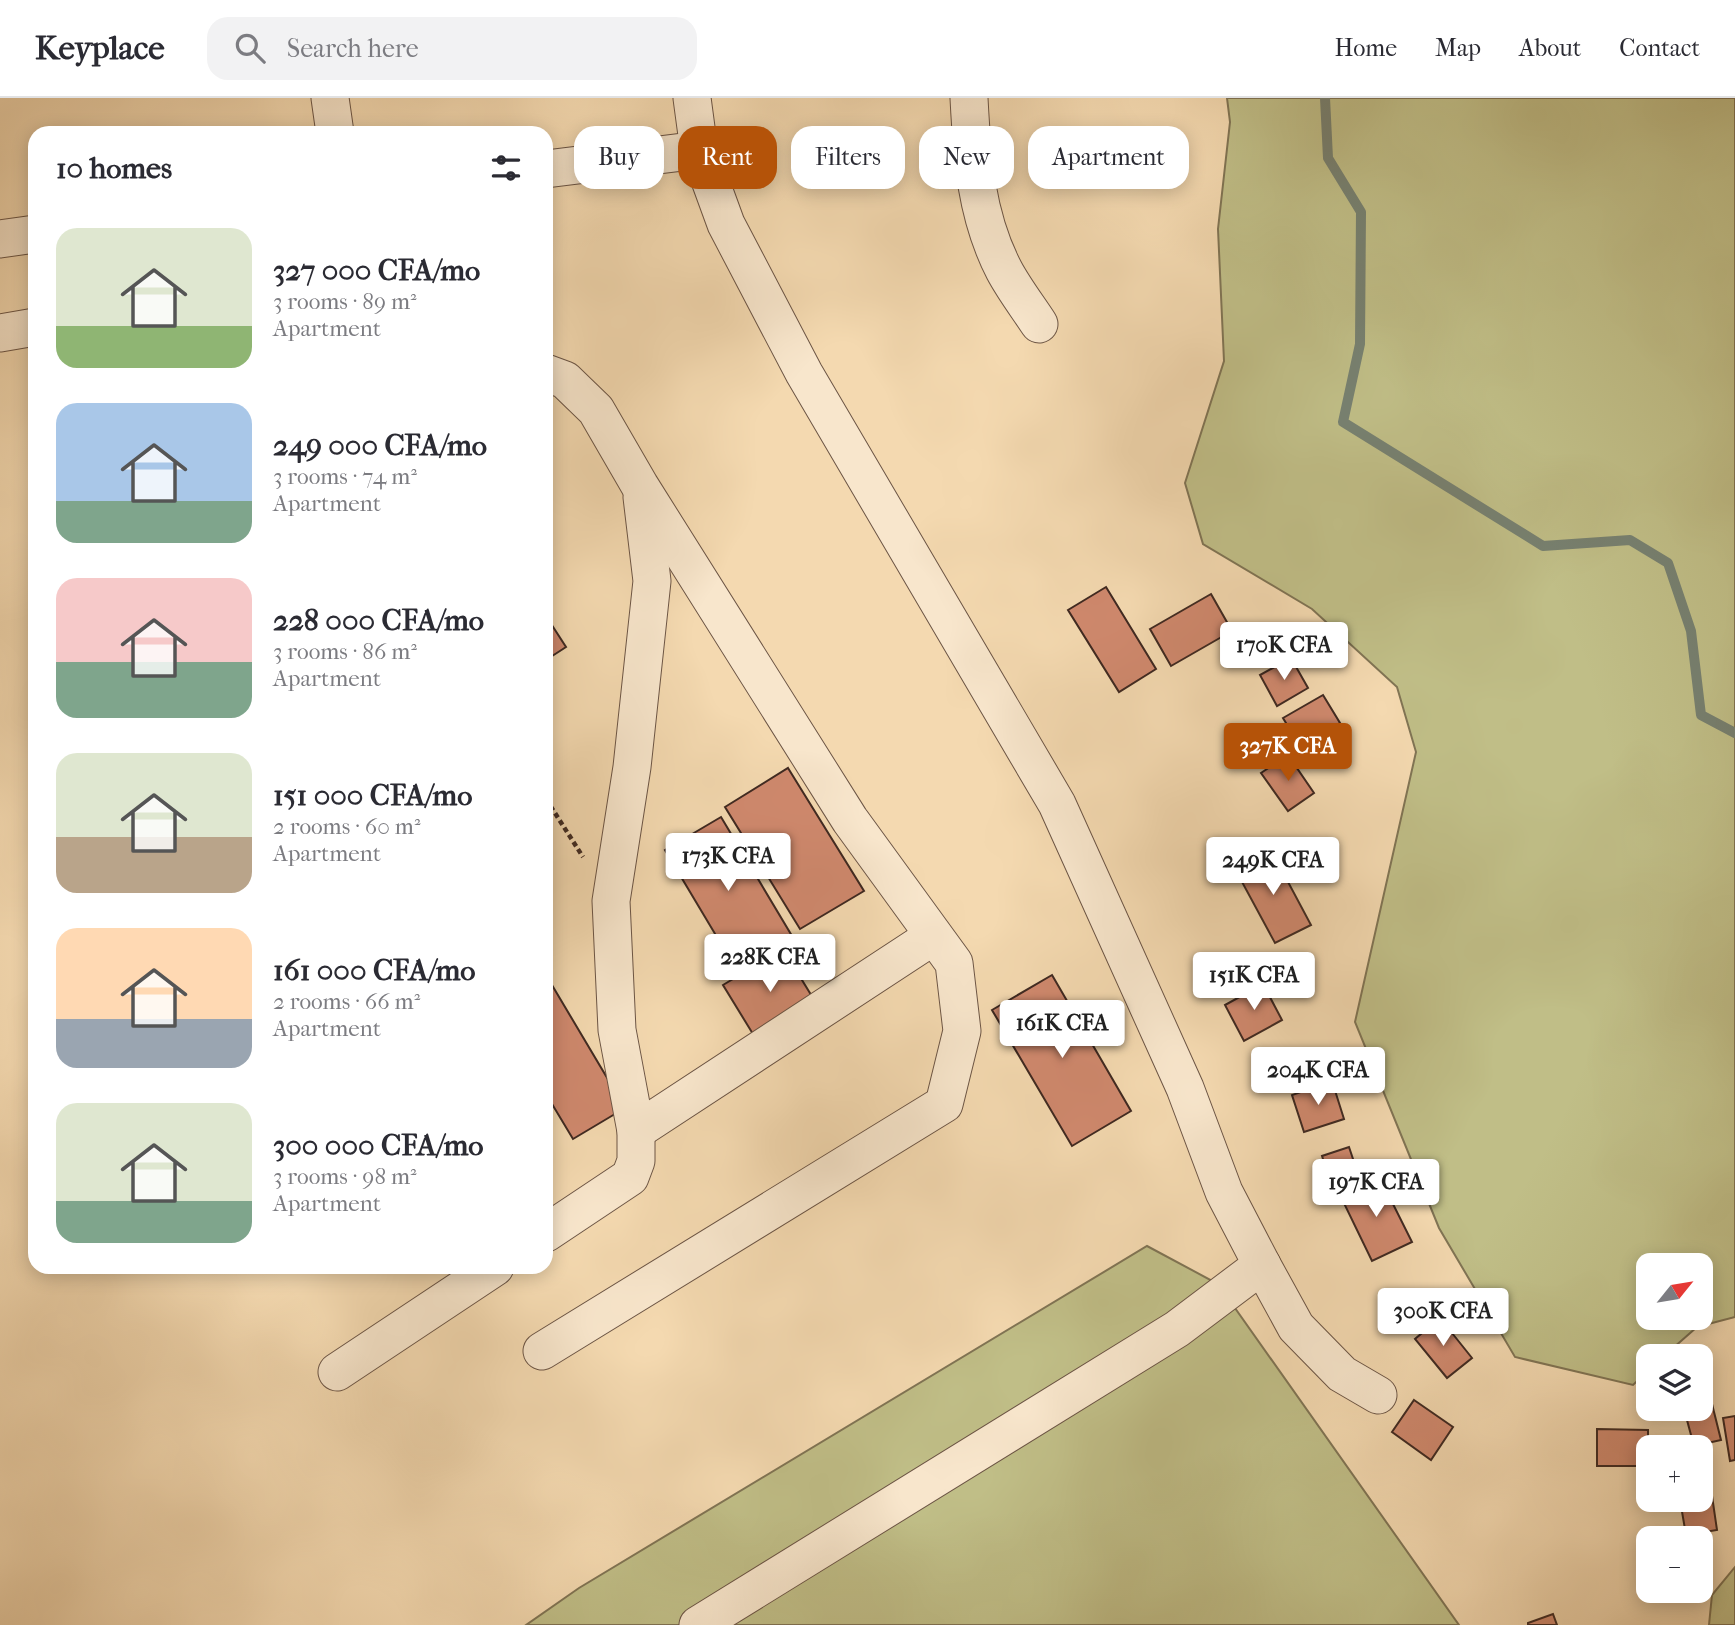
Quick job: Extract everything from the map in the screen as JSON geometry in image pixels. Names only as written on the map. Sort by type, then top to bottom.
[{"type":"street","points":[[330,98],[334,126]]},
{"type":"street","points":[[692,98],[696,126]]},
{"type":"street","points":[[969,98],[972,161],[977,195],[1004,270],[1040,324]]},
{"type":"street","points":[[553,168],[678,153]]},
{"type":"street","points":[[713,189],[726,224],[804,373],[1058,804],[1179,1075],[1224,1192],[1296,1327],[1342,1374],[1378,1395]]},
{"type":"street","points":[[0,239],[28,235]]},
{"type":"street","points":[[0,333],[28,328]]},
{"type":"street","points":[[542,1351],[944,1104],[962,1031],[954,963],[932,937],[850,820],[640,486],[596,410],[565,380],[553,376]]},
{"type":"street","points":[[553,1228],[630,1177],[636,1161],[636,1131],[617,1030],[611,901],[632,767],[652,581],[640,486]]},
{"type":"street","points":[[636,1131],[932,937]]},
{"type":"street","points":[[698,1625],[1177,1329],[1262,1265]]},
{"type":"street","points":[[337,1372],[484,1274]]},
{"type":"path","points":[[553,810],[611,901]]},
{"type":"shaded area","points":[[1227,98],[1735,98],[1735,1317],[1713,1323],[1713,1253],[1636,1253],[1636,1330],[1694,1330],[1678,1344],[1636,1344],[1636,1382],[1633,1385],[1515,1357],[1439,1228],[1355,1022],[1416,752],[1397,687],[1312,609],[1203,544],[1185,483],[1224,361],[1218,229],[1230,122]]},
{"type":"shaded area","points":[[1147,1246],[1218,1284],[1459,1625],[526,1625],[579,1588]]},
{"type":"shaded area","points":[[1735,1567],[1735,1625],[1709,1625],[1713,1594]]},
{"type":"building","points":[[1106,587],[1156,669],[1119,692],[1068,610]]},
{"type":"building","points":[[1211,594],[1232,631],[1171,666],[1150,629]]},
{"type":"building","points":[[553,627],[566,647],[553,655]]},
{"type":"building","points":[[1291,658],[1308,688],[1277,706],[1260,675]]},
{"type":"building","points":[[1323,695],[1340,723],[1300,746],[1283,718]]},
{"type":"building","points":[[1288,755],[1314,793],[1288,811],[1261,773]]},
{"type":"building","points":[[788,768],[864,891],[800,929],[725,807]]},
{"type":"building","points":[[721,817],[792,936],[736,969],[665,850]]},
{"type":"building","points":[[1271,850],[1311,925],[1275,943],[1235,869]]},
{"type":"building","points":[[783,949],[816,1003],[756,1039],[723,985]]},
{"type":"building","points":[[1052,975],[1131,1111],[1072,1146],[992,1010]]},
{"type":"building","points":[[1263,984],[1282,1020],[1244,1041],[1225,1005]]},
{"type":"building","points":[[553,987],[625,1108],[573,1139],[553,1106]]},
{"type":"building","points":[[1332,1081],[1344,1119],[1304,1132],[1292,1095]]},
{"type":"building","points":[[1349,1147],[1360,1180],[1333,1190],[1322,1156]]},
{"type":"building","points":[[1379,1176],[1412,1242],[1372,1261],[1340,1195]]},
{"type":"building","points":[[1440,1318],[1472,1358],[1447,1378],[1415,1339]]},
{"type":"building","points":[[1414,1400],[1453,1427],[1431,1460],[1392,1432]]},
{"type":"building","points":[[1713,1408],[1721,1440],[1713,1442],[1713,1435],[1691,1435],[1687,1421],[1713,1421]]},
{"type":"building","points":[[1735,1416],[1735,1460],[1730,1461],[1723,1418]]},
{"type":"building","points":[[1597,1429],[1648,1430],[1648,1435],[1636,1435],[1636,1466],[1597,1466]]},
{"type":"building","points":[[1713,1503],[1717,1530],[1713,1531],[1713,1526],[1684,1526],[1682,1512],[1713,1512]]},
{"type":"building","points":[[1553,1614],[1557,1625],[1528,1625],[1528,1623]]},
{"type":"waterway","points":[[1325,98],[1328,158],[1361,212],[1360,344],[1343,422],[1543,546],[1630,540],[1668,563],[1691,631],[1701,715],[1735,733]]}]
